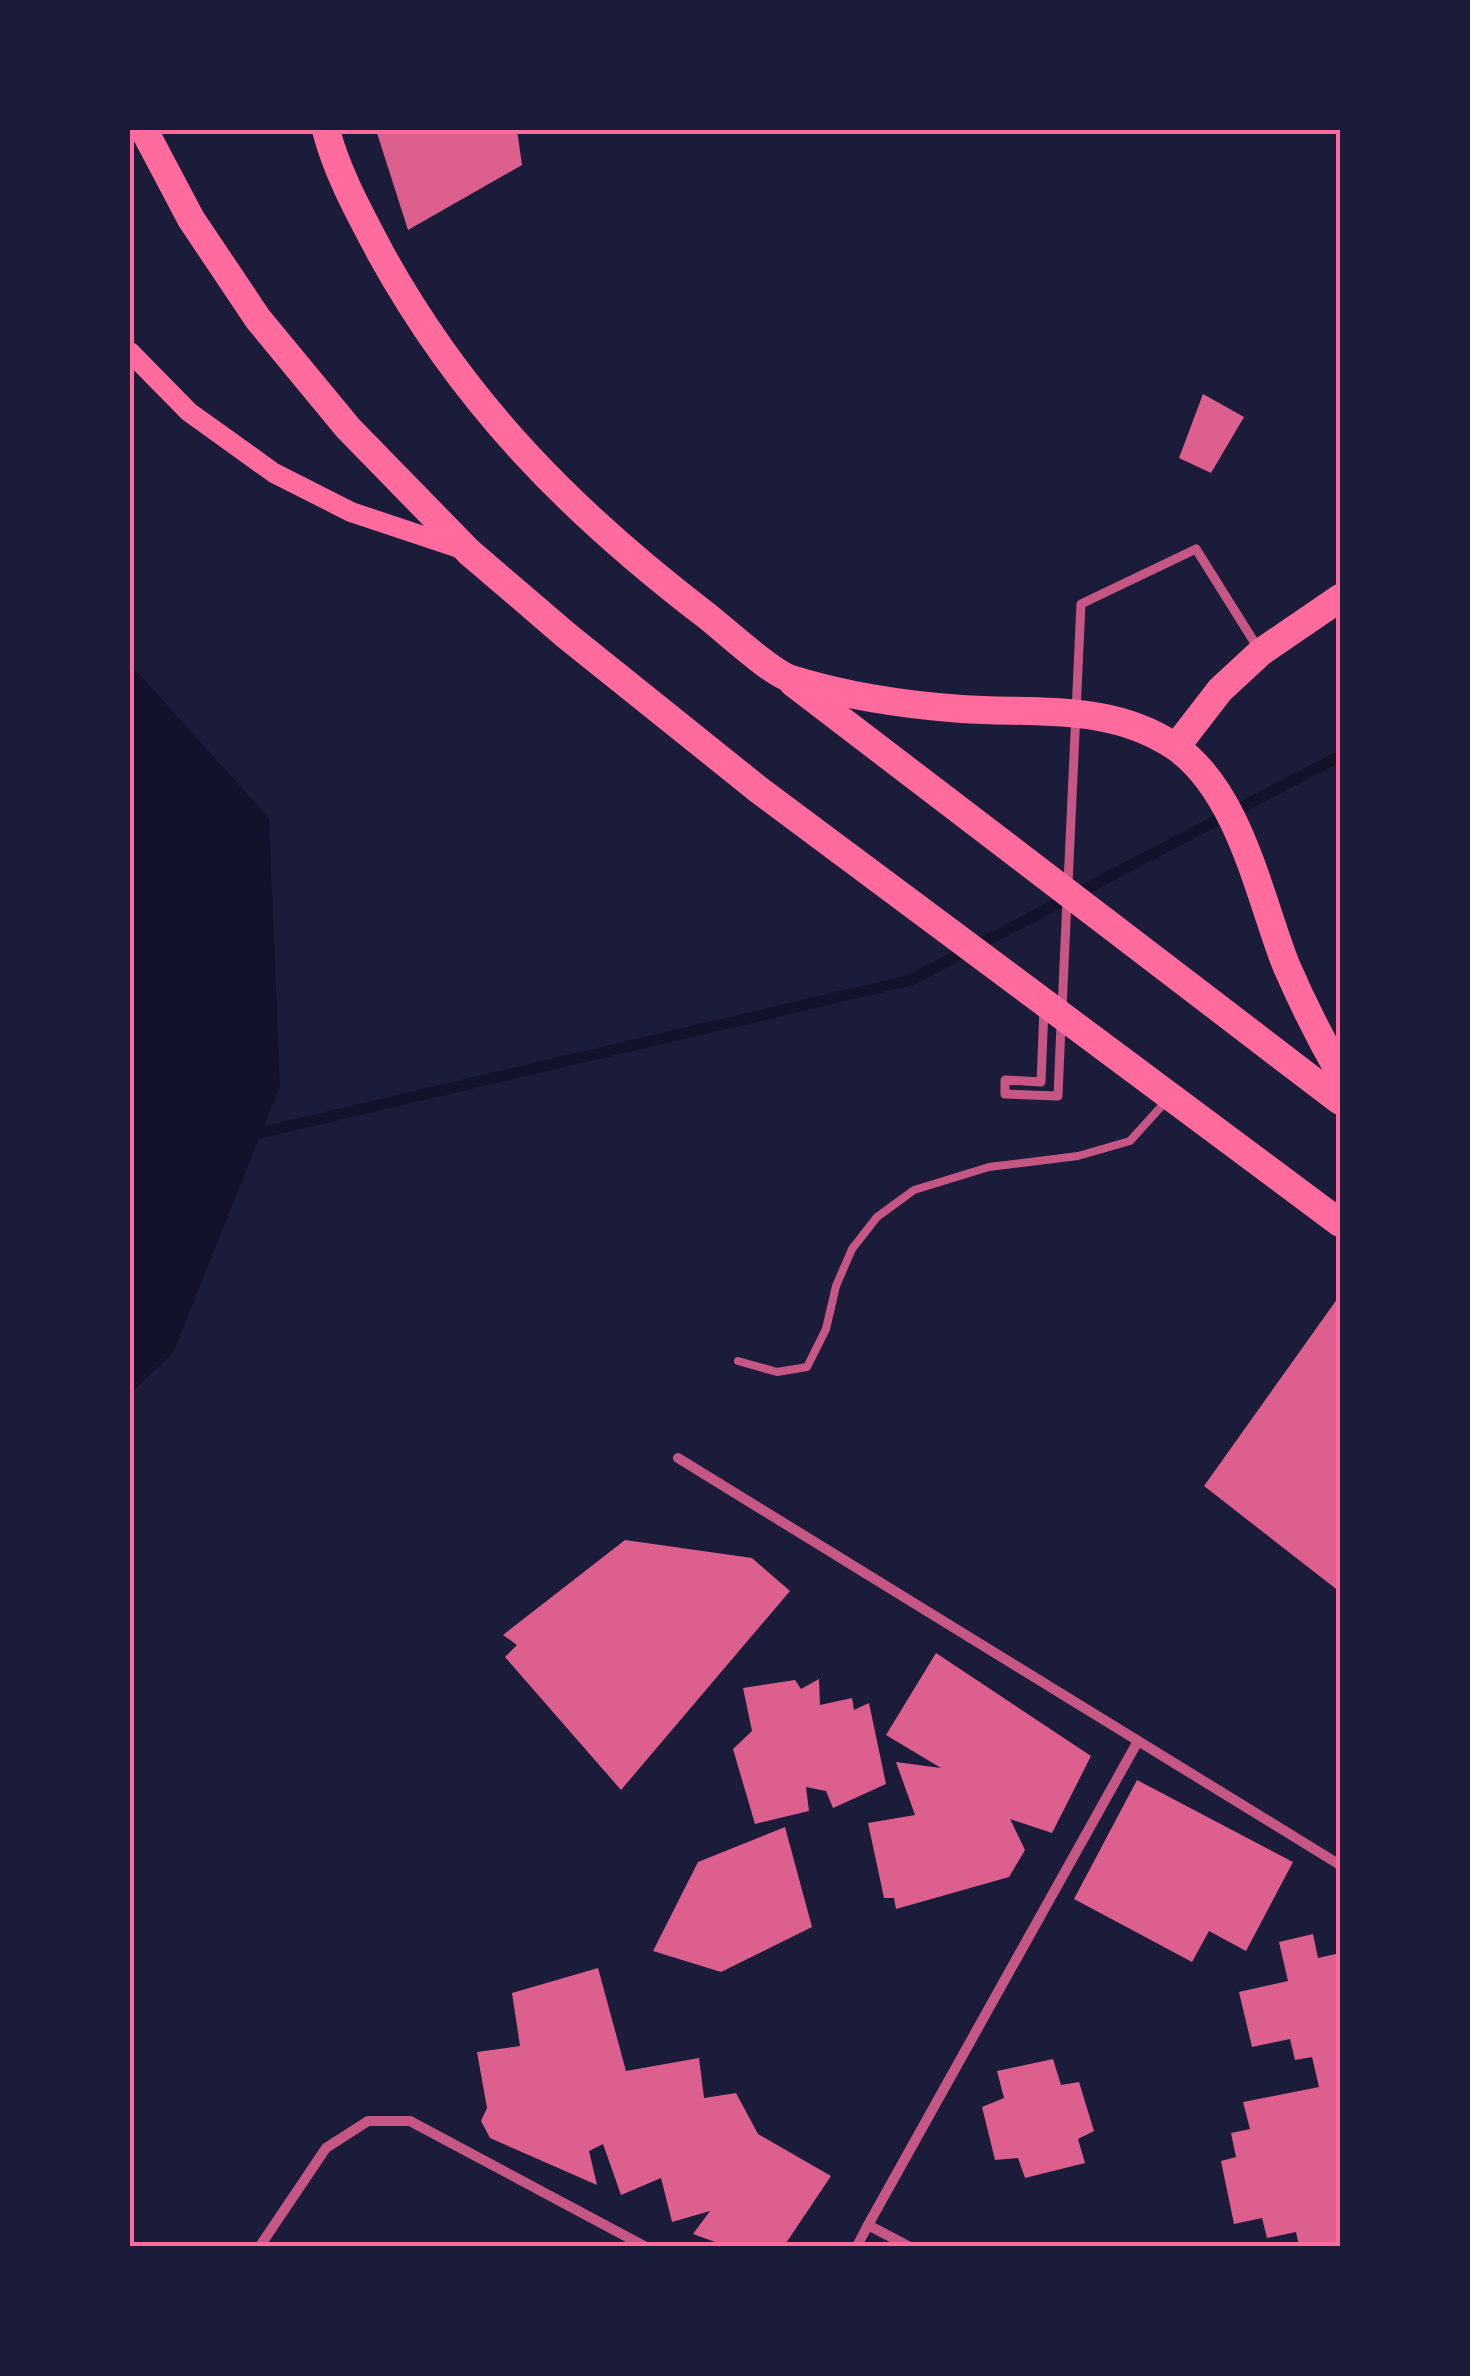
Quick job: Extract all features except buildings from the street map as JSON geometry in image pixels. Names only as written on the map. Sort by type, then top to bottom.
[{"type":"highway","points":[[144,130],[191,218],[258,319],[348,428],[469,552],[759,790],[1340,1223]]},
{"type":"highway","points":[[323,136],[408,302],[460,379],[548,480],[654,576],[1340,1101]]},
{"type":"highway","points":[[1176,747],[1220,690],[1261,652],[1340,598]]},
{"type":"highway","points":[[787,678],[904,704],[1087,714],[1131,724],[1176,747],[1211,782],[1234,822],[1287,967],[1340,1073]]},
{"type":"main road","points":[[130,352],[189,412],[274,473],[351,512],[469,552]]},
{"type":"street","points":[[1045,1000],[1042,1082],[1005,1080],[1005,1094],[1058,1096],[1081,604],[1196,550],[1261,652]]},
{"type":"street","points":[[678,1458],[1340,1864]]},
{"type":"street","points":[[857,2246],[1138,1741]]},
{"type":"street","points":[[260,2246],[326,2148],[368,2121],[410,2121],[644,2246]]},
{"type":"street","points":[[868,2225],[908,2246]]},
{"type":"lane","points":[[738,1360],[777,1372],[807,1368],[826,1329],[836,1286],[852,1249],[877,1217],[914,1190],[989,1167],[1078,1156],[1130,1141],[1171,1096]]},
{"type":"shaded area","points":[[130,664],[269,818],[280,1086],[173,1353],[130,1394]]},
{"type":"waterway","points":[[247,1136],[911,980],[1340,756]]}]
